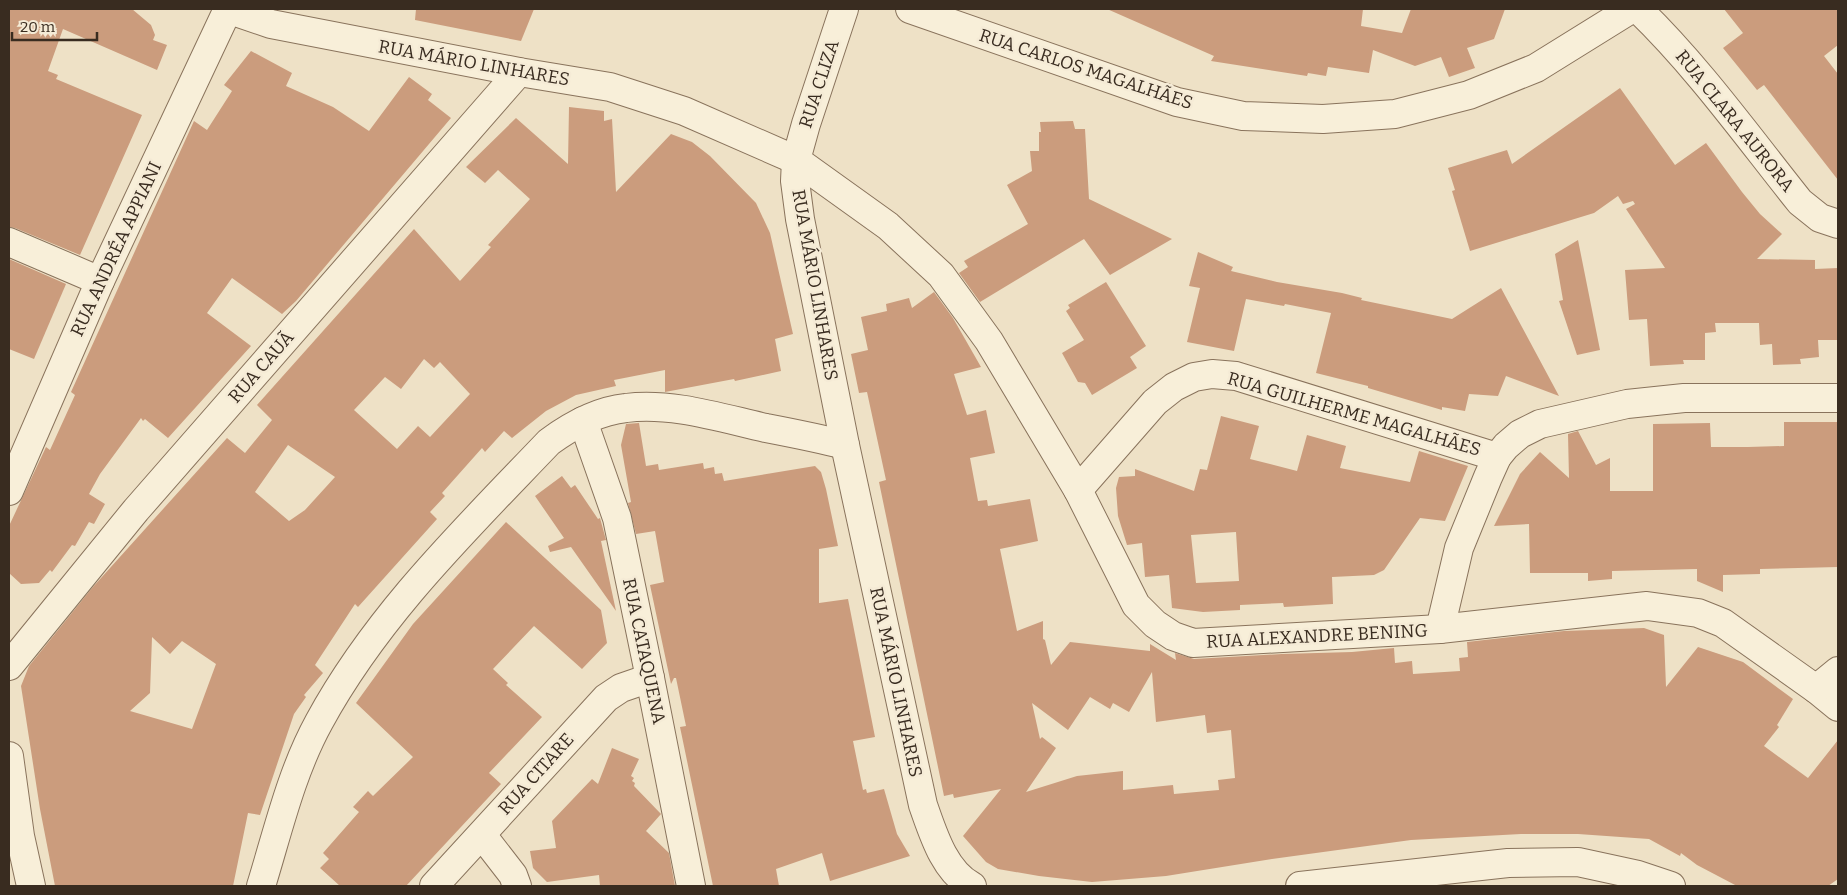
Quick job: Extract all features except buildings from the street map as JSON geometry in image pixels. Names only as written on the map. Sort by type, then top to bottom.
[{"type":"street","name":"RUA MÁRIO LINHARES","points":[[228,9],[271,24],[519,72],[610,87],[684,110],[796,160],[795,182],[800,219],[845,445],[923,805],[942,854],[965,882],[972,886]]},
{"type":"street","name":"RUA ANDRÉA APPIANI","points":[[9,491],[100,281],[228,9]]},
{"type":"street","name":"RUA CLIZA","points":[[796,160],[844,9]]},
{"type":"street","name":"RUA CARLOS MAGALHÃES","points":[[910,9],[1177,102],[1242,116],[1323,120],[1395,114],[1469,96],[1536,68],[1630,9]]},
{"type":"street","name":"RUA CLARA AURORA","points":[[1638,9],[1658,28],[1702,80],[1800,202],[1820,218],[1838,224]]},
{"type":"street","name":"RUA CAUÃ","points":[[9,666],[136,510],[519,72]]},
{"type":"street","name":"RUA ALEXANDRE BENING","points":[[796,160],[888,226],[941,275],[989,341],[1078,490],[1136,605],[1155,624],[1173,636],[1193,643],[1440,629],[1647,606],[1670,608],[1698,613],[1723,623],[1816,689],[1838,708]]},
{"type":"street","points":[[9,242],[100,281]]},
{"type":"street","name":"RUA GUILHERME MAGALHÃES","points":[[1078,490],[1156,402],[1174,387],[1194,377],[1212,374],[1236,376],[1497,457]]},
{"type":"street","points":[[1440,629],[1459,548],[1497,457],[1520,434],[1540,424],[1627,404],[1684,398],[1838,398]]},
{"type":"street","points":[[261,886],[304,753],[319,722],[371,642],[401,601],[442,554],[543,449],[568,428],[591,416],[624,408],[648,406],[704,414],[845,445]]},
{"type":"street","name":"RUA CATAQUENA","points":[[583,421],[617,518],[691,886]]},
{"type":"street","points":[[1816,689],[1838,671]]},
{"type":"street","name":"RUA CITARE","points":[[434,886],[606,698],[621,688],[650,678]]},
{"type":"street","points":[[9,756],[14,838],[31,886]]},
{"type":"street","points":[[482,835],[513,874],[518,886]]},
{"type":"street","points":[[1300,886],[1360,883],[1508,863],[1578,862],[1638,874],[1671,886]]}]
